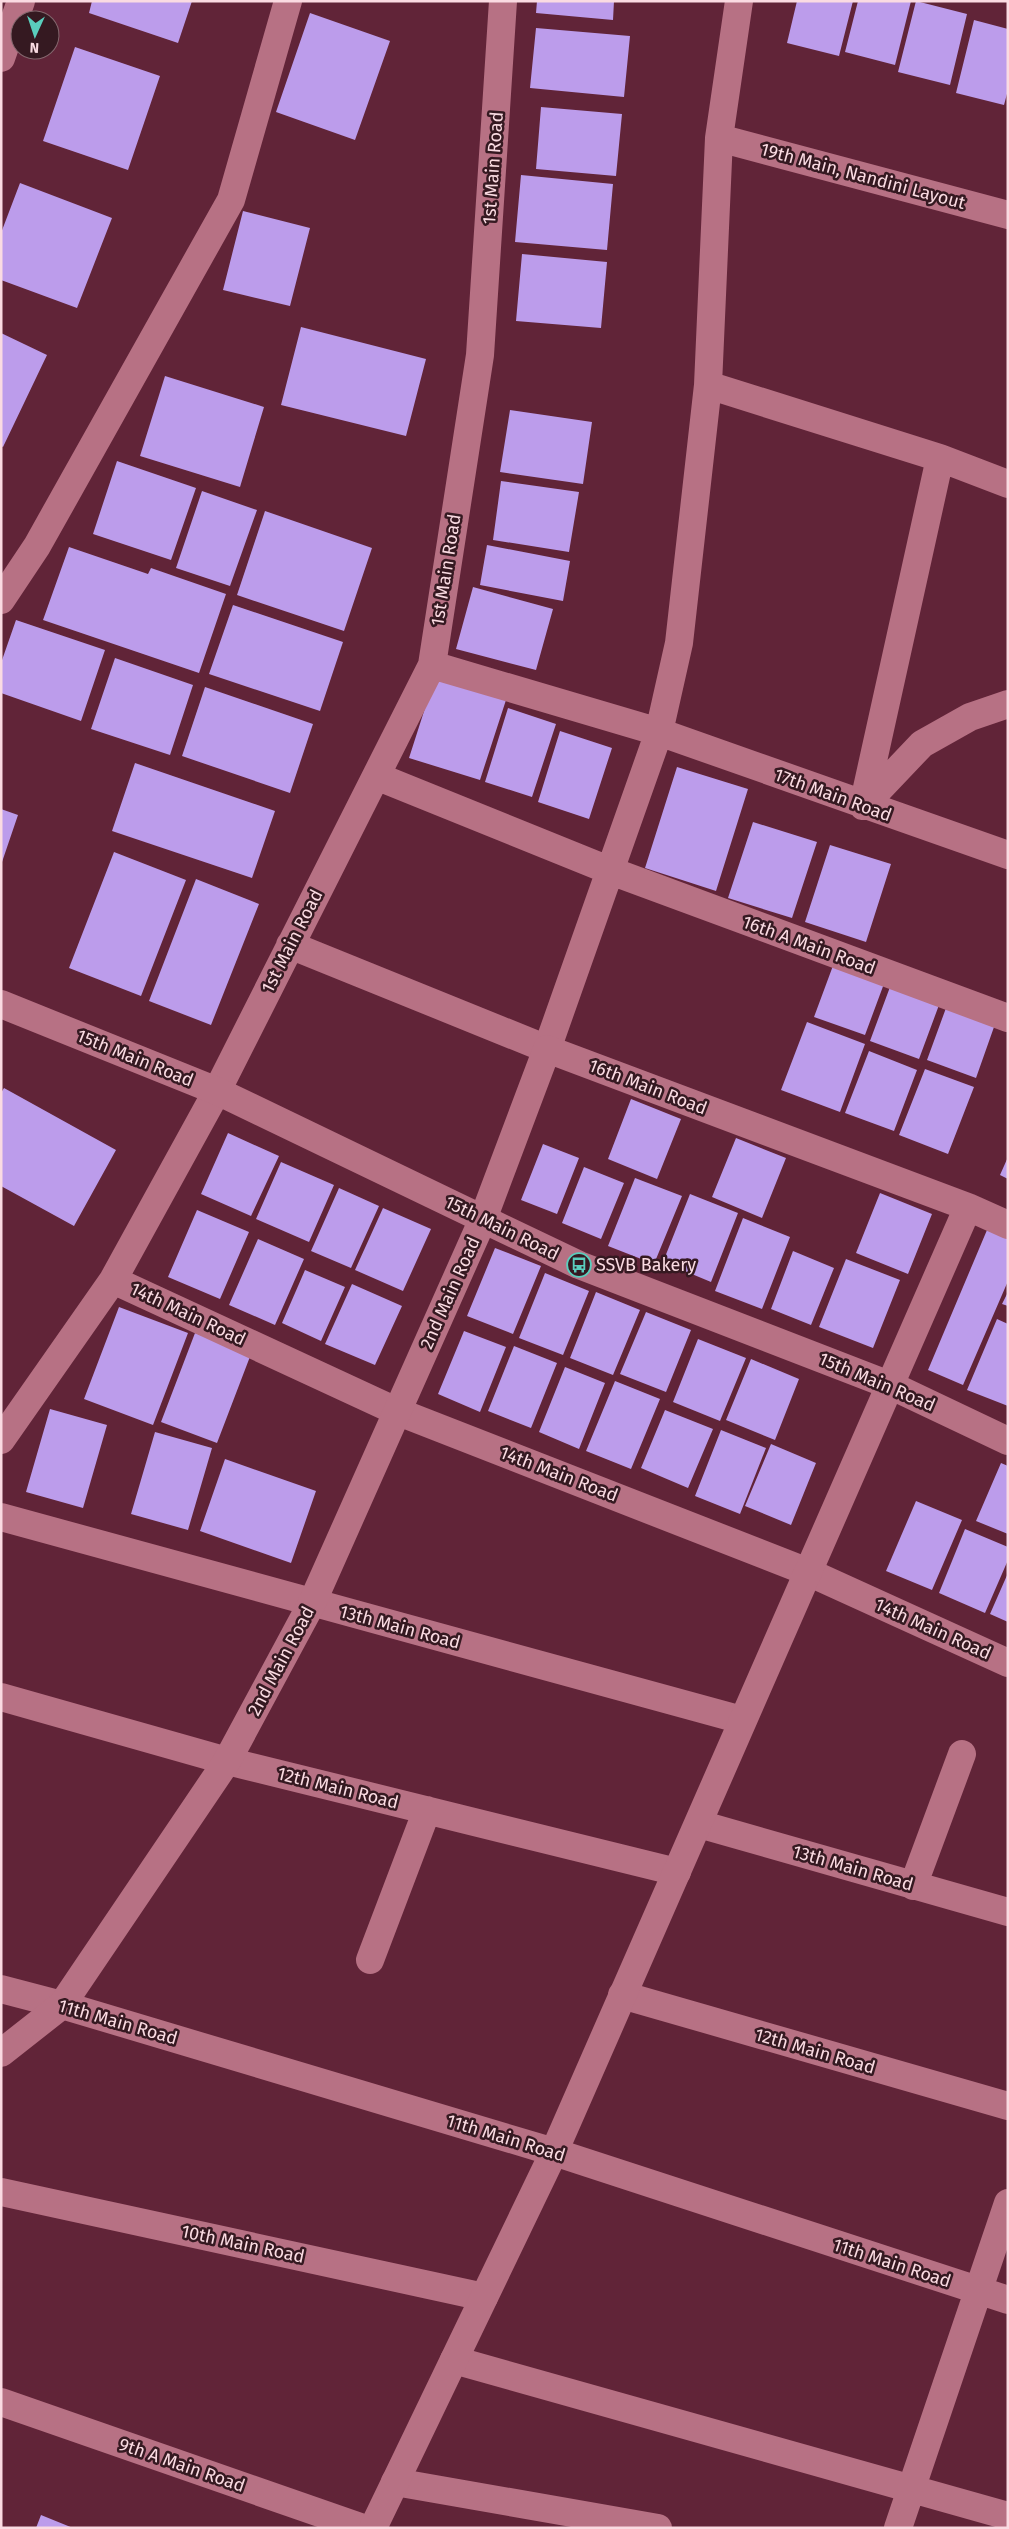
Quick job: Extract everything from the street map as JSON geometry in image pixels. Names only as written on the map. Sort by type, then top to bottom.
[{"type":"street","points":[[1,58],[21,1]]},
{"type":"street","points":[[1,600],[36,546],[231,200],[288,1]]},
{"type":"street","name":"1st Main Road","points":[[1,1440],[113,1280],[217,1091],[432,665],[480,355],[503,1]]},
{"type":"street","name":"2nd Main Road","points":[[1,2053],[62,2005],[227,1760],[312,1603],[483,1219],[547,1049],[659,732],[679,643],[708,385],[719,138],[739,1]]},
{"type":"street","name":"19th Main, Nandini Layout","points":[[719,138],[1008,216]]},
{"type":"street","points":[[708,385],[940,458],[1008,484]]},
{"type":"street","points":[[863,806],[940,458]]},
{"type":"street","name":"17th Main Road","points":[[432,665],[659,732],[863,806],[1008,855]]},
{"type":"street","points":[[863,806],[922,744],[970,717],[1008,704]]},
{"type":"street","name":"16th A Main Road","points":[[376,776],[611,871],[1008,1018]]},
{"type":"street","name":"16th Main Road","points":[[290,945],[547,1049],[968,1207],[1008,1225]]},
{"type":"street","name":"15th Main Road","points":[[1,1004],[217,1091],[579,1265],[892,1386],[1008,1441]]},
{"type":"street","points":[[373,2528],[554,2152],[699,1824],[742,1720],[892,1386],[968,1207]]},
{"type":"street","name":"14th Main Road","points":[[113,1280],[396,1411],[808,1572],[1008,1663]]},
{"type":"street","name":"13th Main Road","points":[[1,1517],[742,1720]]},
{"type":"street","name":"12th Main Road","points":[[1,1698],[227,1760],[677,1872]]},
{"type":"street","points":[[913,1886],[962,1754]]},
{"type":"street","points":[[370,1960],[427,1810]]},
{"type":"street","name":"13th Main Road","points":[[699,1824],[1008,1912]]},
{"type":"street","name":"11th Main Road","points":[[1,1989],[62,2005],[554,2152],[1008,2300]]},
{"type":"street","name":"12th Main Road","points":[[622,1995],[1008,2106]]},
{"type":"street","name":"10th Main Road","points":[[1,2192],[484,2297]]},
{"type":"street","points":[[898,2528],[1008,2203]]},
{"type":"street","points":[[454,2360],[1008,2516]]},
{"type":"street","name":"9th A Main Road","points":[[1,2402],[363,2528]]},
{"type":"street","points":[[395,2482],[658,2528]]},
{"type":"building","points":[[92,1],[192,1],[178,43],[89,13]]},
{"type":"building","points":[[537,1],[614,1],[613,20],[536,13]]},
{"type":"building","points":[[797,1],[853,1],[839,56],[787,43]]},
{"type":"building","points":[[858,1],[911,1],[895,65],[845,52]]},
{"type":"building","points":[[916,1],[967,14],[950,85],[898,72]]},
{"type":"building","points":[[310,13],[390,41],[355,140],[276,112]]},
{"type":"building","points":[[974,20],[1008,29],[1008,90],[1004,105],[956,93]]},
{"type":"building","points":[[536,28],[630,36],[624,97],[530,88]]},
{"type":"building","points":[[75,47],[160,76],[128,170],[43,141]]},
{"type":"building","points":[[541,107],[622,114],[616,176],[536,169]]},
{"type":"building","points":[[521,175],[613,184],[607,250],[515,242]]},
{"type":"building","points":[[20,183],[112,218],[77,308],[1,280],[1,233]]},
{"type":"building","points":[[243,211],[310,228],[290,306],[223,290]]},
{"type":"building","points":[[522,254],[607,262],[601,328],[516,321]]},
{"type":"building","points":[[301,327],[426,359],[406,436],[281,405]]},
{"type":"building","points":[[1,333],[47,355],[3,447],[1,446]]},
{"type":"building","points":[[165,376],[264,407],[240,487],[140,456]]},
{"type":"building","points":[[510,410],[592,422],[583,484],[500,472]]},
{"type":"building","points":[[117,461],[196,488],[171,560],[93,534]]},
{"type":"building","points":[[501,481],[579,492],[569,552],[493,540]]},
{"type":"building","points":[[202,491],[257,510],[230,586],[176,568]]},
{"type":"building","points":[[265,511],[372,548],[344,631],[237,595]]},
{"type":"building","points":[[487,545],[570,561],[563,601],[480,585]]},
{"type":"building","points":[[69,547],[148,574],[151,568],[226,594],[199,673],[43,620]]},
{"type":"building","points":[[473,587],[553,609],[536,670],[456,649]]},
{"type":"building","points":[[233,605],[343,642],[320,711],[209,674]]},
{"type":"building","points":[[16,620],[105,650],[81,721],[1,693],[1,663]]},
{"type":"building","points":[[115,658],[193,685],[170,755],[91,729]]},
{"type":"building","points":[[435,677],[506,700],[480,780],[409,758]]},
{"type":"building","points":[[205,687],[313,724],[290,793],[182,756]]},
{"type":"building","points":[[508,708],[556,724],[532,797],[485,782]]},
{"type":"building","points":[[560,731],[612,748],[589,819],[538,802]]},
{"type":"building","points":[[135,763],[275,811],[252,878],[112,831]]},
{"type":"building","points":[[677,767],[748,789],[716,891],[645,868]]},
{"type":"building","points":[[1,809],[18,815],[2,862],[1,862]]},
{"type":"building","points":[[753,822],[817,842],[792,918],[728,898]]},
{"type":"building","points":[[830,845],[891,864],[866,942],[805,922]]},
{"type":"building","points":[[114,852],[186,880],[141,996],[69,968]]},
{"type":"building","points":[[196,879],[259,904],[211,1025],[149,1001]]},
{"type":"building","points":[[834,963],[885,981],[865,1035],[814,1017]]},
{"type":"building","points":[[890,987],[939,1005],[919,1059],[870,1041]]},
{"type":"building","points":[[946,1008],[994,1027],[976,1078],[927,1060]]},
{"type":"building","points":[[807,1022],[865,1044],[840,1112],[781,1090]]},
{"type":"building","points":[[869,1051],[917,1070],[894,1131],[845,1113]]},
{"type":"building","points":[[925,1069],[974,1087],[948,1154],[899,1135]]},
{"type":"building","points":[[4,1088],[116,1150],[74,1226],[1,1186],[1,1093]]},
{"type":"building","points":[[631,1099],[681,1119],[657,1179],[608,1159]]},
{"type":"building","points":[[228,1133],[279,1156],[251,1216],[201,1194]]},
{"type":"building","points":[[736,1138],[786,1158],[762,1218],[712,1197]]},
{"type":"building","points":[[543,1144],[579,1158],[557,1214],[521,1200]]},
{"type":"building","points":[[1008,1157],[1008,1179],[1000,1175]]},
{"type":"building","points":[[281,1162],[334,1185],[309,1242],[256,1219]]},
{"type":"building","points":[[584,1167],[624,1183],[601,1239],[562,1223]]},
{"type":"building","points":[[635,1178],[682,1196],[654,1264],[608,1246]]},
{"type":"building","points":[[339,1188],[379,1206],[351,1268],[311,1251]]},
{"type":"building","points":[[880,1193],[932,1214],[908,1274],[856,1253]]},
{"type":"building","points":[[690,1194],[738,1213],[711,1282],[663,1262]]},
{"type":"building","points":[[383,1208],[431,1229],[403,1291],[355,1270]]},
{"type":"building","points":[[197,1210],[249,1232],[220,1299],[168,1277]]},
{"type":"building","points":[[743,1218],[790,1237],[762,1309],[715,1291]]},
{"type":"building","points":[[987,1230],[1008,1239],[1008,1281],[963,1385],[928,1370]]},
{"type":"building","points":[[258,1239],[304,1259],[275,1325],[229,1305]]},
{"type":"building","points":[[495,1248],[541,1266],[513,1334],[467,1316]]},
{"type":"building","points":[[793,1251],[834,1268],[811,1325],[771,1309]]},
{"type":"building","points":[[846,1259],[900,1280],[873,1348],[819,1327]]},
{"type":"building","points":[[305,1270],[345,1287],[321,1341],[282,1323]]},
{"type":"building","points":[[545,1273],[589,1291],[563,1355],[519,1338]]},
{"type":"building","points":[[352,1284],[402,1306],[375,1365],[325,1344]]},
{"type":"building","points":[[596,1292],[640,1310],[613,1375],[570,1358]]},
{"type":"building","points":[[1008,1292],[1008,1306],[1002,1304]]},
{"type":"building","points":[[119,1307],[188,1333],[153,1425],[84,1399]]},
{"type":"building","points":[[646,1312],[691,1330],[666,1392],[620,1374]]},
{"type":"building","points":[[997,1319],[1008,1324],[1008,1406],[967,1390]]},
{"type":"building","points":[[464,1331],[506,1347],[480,1412],[438,1394]]},
{"type":"building","points":[[195,1333],[251,1354],[217,1443],[161,1422]]},
{"type":"building","points":[[698,1339],[746,1358],[720,1421],[673,1402]]},
{"type":"building","points":[[514,1346],[557,1363],[531,1428],[488,1411]]},
{"type":"building","points":[[751,1359],[799,1379],[775,1440],[726,1420]]},
{"type":"building","points":[[565,1367],[605,1383],[579,1449],[539,1432]]},
{"type":"building","points":[[615,1381],[660,1399],[631,1469],[586,1451]]},
{"type":"building","points":[[50,1409],[107,1425],[83,1508],[26,1492]]},
{"type":"building","points":[[665,1410],[713,1429],[688,1488],[641,1468]]},
{"type":"building","points":[[721,1430],[766,1448],[740,1514],[695,1496]]},
{"type":"building","points":[[155,1432],[212,1448],[188,1530],[131,1514]]},
{"type":"building","points":[[771,1444],[816,1463],[791,1525],[745,1506]]},
{"type":"building","points":[[225,1459],[316,1491],[291,1563],[200,1531]]},
{"type":"building","points":[[1001,1463],[1008,1466],[1008,1534],[976,1521]]},
{"type":"building","points":[[916,1501],[962,1520],[932,1590],[886,1571]]},
{"type":"building","points":[[965,1529],[1008,1547],[1008,1560],[985,1613],[939,1593]]},
{"type":"building","points":[[1008,1573],[1008,1622],[990,1614]]},
{"type":"building","points":[[41,2515],[73,2528],[36,2528]]},
{"type":"place","name":"SSVB Bakery","points":[[579,1265]]}]
